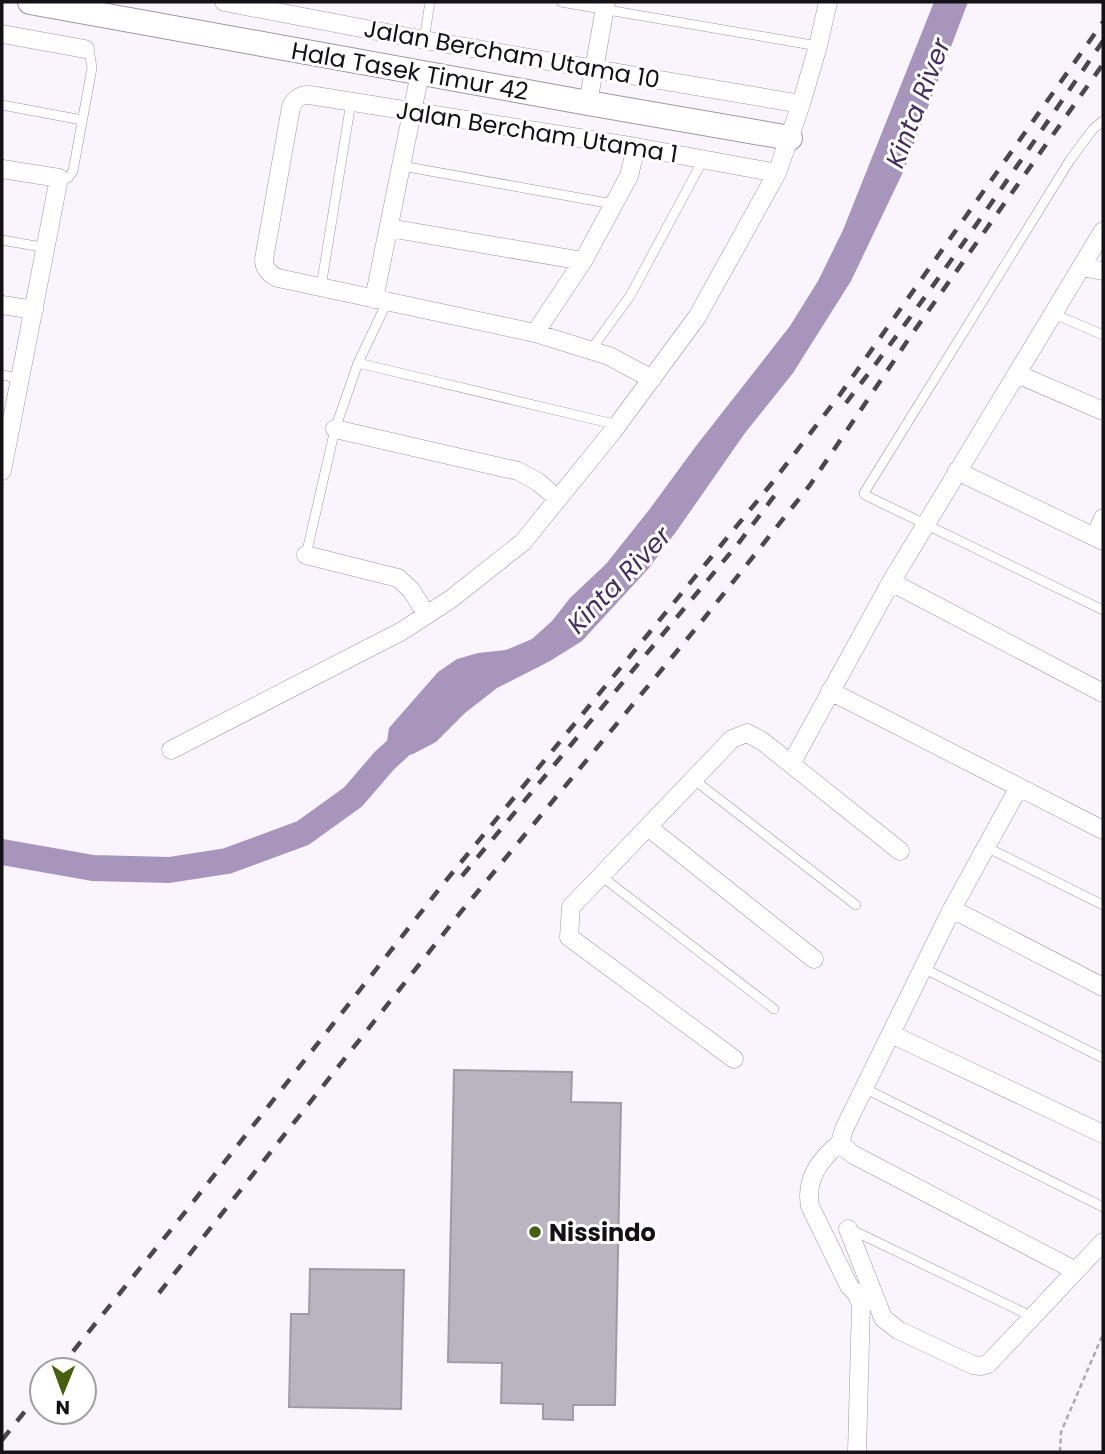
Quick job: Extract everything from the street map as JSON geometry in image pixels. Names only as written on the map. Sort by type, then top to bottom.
[{"type":"street","name":"Hala Tasek Timur 42","points":[[30,2],[85,7],[420,73],[790,138]]},
{"type":"street","name":"Jalan Bercham Utama 10","points":[[224,2],[424,40],[801,104]]},
{"type":"street","points":[[171,750],[402,631],[451,599],[523,542],[618,425],[697,317],[777,173],[801,104],[828,2]]},
{"type":"street","points":[[588,103],[606,6]]},
{"type":"street","points":[[2,34],[85,50]]},
{"type":"street","points":[[381,301],[389,228],[420,73]]},
{"type":"street","name":"Jalan Bercham Utama 1","points":[[321,287],[278,278],[267,271],[264,265],[291,107],[298,97],[303,95],[636,147],[777,173]]},
{"type":"street","points":[[535,334],[583,261],[629,176],[636,147]]},
{"type":"street","points":[[2,169],[59,178],[34,310],[11,376],[2,471]]},
{"type":"street","points":[[389,228],[583,261]]},
{"type":"street","points":[[791,764],[891,582],[1103,231]]},
{"type":"street","points":[[1081,267],[1103,271]]},
{"type":"street","points":[[321,287],[535,334],[619,361],[652,379]]},
{"type":"street","points":[[2,304],[34,310]]},
{"type":"street","points":[[1017,374],[1103,411]]},
{"type":"street","points":[[335,429],[518,471],[538,482],[558,499]]},
{"type":"street","points":[[957,471],[1099,539],[1103,518]]},
{"type":"street","points":[[306,555],[398,578],[411,590],[427,615]]},
{"type":"street","points":[[891,582],[1103,693]]},
{"type":"street","points":[[830,691],[1103,830]]},
{"type":"street","points":[[734,1059],[569,937],[572,907],[732,739],[747,733],[762,741],[900,851]]},
{"type":"street","points":[[857,1452],[861,1304],[849,1286],[810,1206],[810,1184],[817,1167],[840,1143],[844,1129],[952,909],[1018,787]]},
{"type":"street","points":[[648,827],[814,959]]},
{"type":"street","points":[[952,909],[1103,987]]},
{"type":"street","points":[[891,1034],[1103,1134]]},
{"type":"street","points":[[840,1143],[852,1154],[1076,1271]]},
{"type":"street","points":[[848,1229],[883,1318],[898,1330],[973,1366],[988,1364],[1103,1242]]},
{"type":"lane","points":[[424,40],[430,2]]},
{"type":"lane","points":[[561,2],[606,6],[818,46]]},
{"type":"lane","points":[[59,178],[68,178],[73,171],[92,68],[90,55],[85,50]]},
{"type":"lane","points":[[321,287],[351,102]]},
{"type":"lane","points":[[2,105],[82,120]]},
{"type":"lane","points":[[1103,121],[1093,129],[1070,160],[864,491],[865,495],[925,525],[1103,610]]},
{"type":"lane","points":[[590,351],[631,296],[703,159]]},
{"type":"lane","points":[[402,166],[613,204]]},
{"type":"lane","points":[[2,240],[47,247]]},
{"type":"lane","points":[[306,555],[335,429],[381,301]]},
{"type":"lane","points":[[1054,314],[1103,335]]},
{"type":"lane","points":[[358,363],[618,425]]},
{"type":"lane","points":[[694,779],[856,905]]},
{"type":"lane","points":[[986,847],[1103,905]]},
{"type":"lane","points":[[601,876],[774,1009]]},
{"type":"lane","points":[[923,968],[1103,1058]]},
{"type":"lane","points":[[864,1088],[1103,1206]]},
{"type":"lane","points":[[848,1229],[1033,1317]]},
{"type":"path","points":[[1060,1452],[1061,1432],[1103,1335]]},
{"type":"water","name":"Kinta River","points":[[934,2],[968,2],[904,170],[851,281],[793,373],[745,433],[649,568],[582,641],[497,688],[465,713],[436,742],[413,754],[384,761],[389,728],[438,672],[457,659],[478,653],[506,650],[532,639],[606,564],[790,326],[818,281],[843,230]]},
{"type":"building","name":"Nissindo","points":[[454,1070],[572,1072],[571,1102],[621,1103],[615,1405],[573,1405],[573,1420],[543,1419],[543,1404],[501,1403],[502,1363],[448,1362]]},
{"type":"building","points":[[310,1269],[404,1270],[401,1409],[289,1407],[291,1314],[309,1314]]},
{"type":"waterway","name":"Kinta River","points":[[2,852],[93,868],[169,870],[227,861],[303,833],[353,797],[384,761],[410,737]]},
{"type":"railway","points":[[69,1356],[444,883],[772,483],[839,396],[1103,22]]},
{"type":"railway","points":[[846,403],[945,269],[1103,41]]},
{"type":"railway","points":[[159,1293],[460,913],[702,621],[810,485],[912,334],[1103,64]]},
{"type":"railway","points":[[462,876],[741,540],[775,495]]},
{"type":"railway","points":[[2,1440],[28,1408]]},
{"type":"place","name":"Nissindo","points":[[535,1232]]}]
